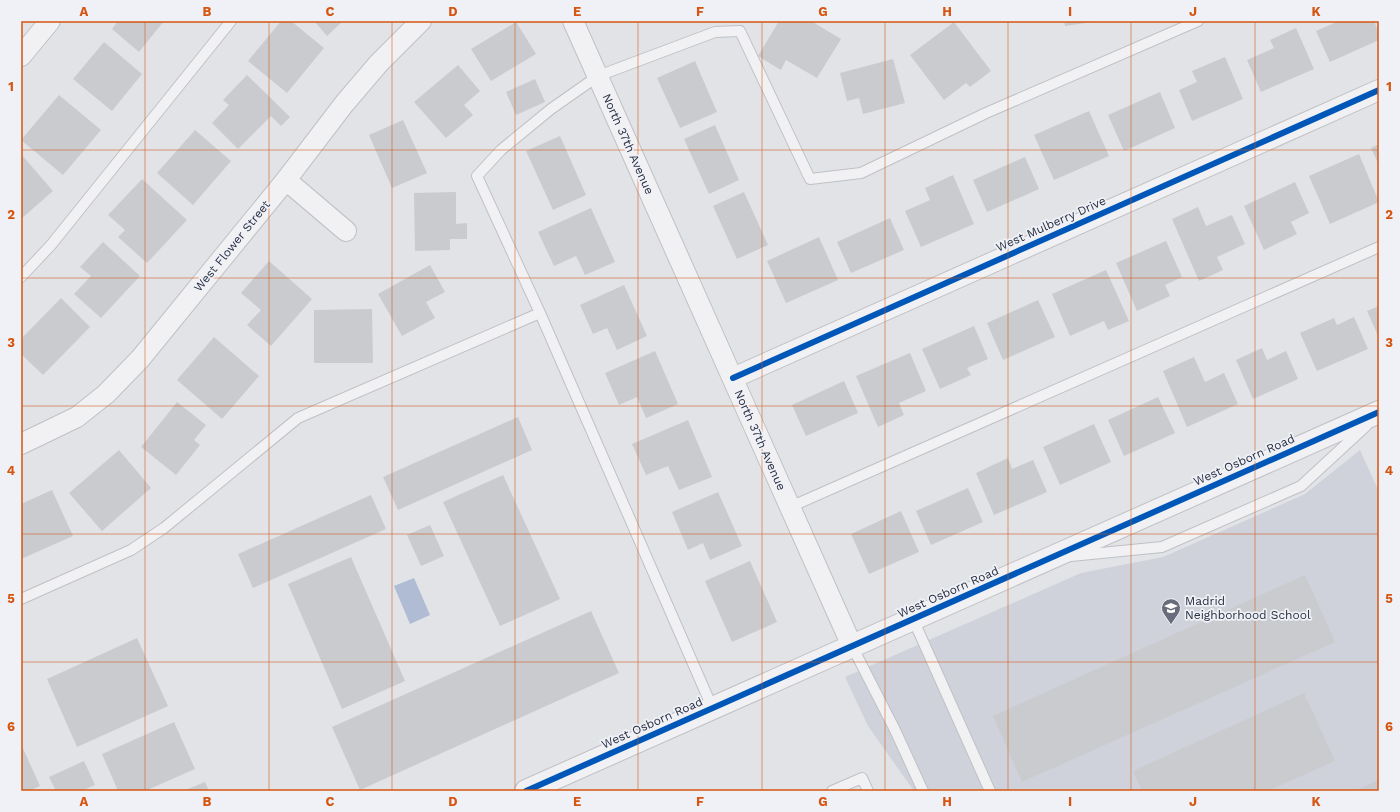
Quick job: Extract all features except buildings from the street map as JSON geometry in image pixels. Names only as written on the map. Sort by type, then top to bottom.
[{"type":"street","points":[[21,56],[50,21]]},
{"type":"street","name":"West Flower Street","points":[[21,444],[77,417],[106,394],[140,359],[286,180],[354,92],[379,63],[421,21]]},
{"type":"street","name":"North 37th Avenue","points":[[573,21],[852,646]]},
{"type":"street","name":"West Mulberry Drive","points":[[733,378],[1379,90]]},
{"type":"street","points":[[286,180],[346,230]]},
{"type":"street","name":"West Osborn Road","points":[[526,791],[712,707],[1379,413]]},
{"type":"lane","points":[[21,277],[51,244],[231,21]]},
{"type":"lane","points":[[712,707],[540,313],[477,176],[501,150],[551,109],[598,76],[715,32],[740,31],[810,179],[861,173],[986,113],[1198,21]]},
{"type":"lane","points":[[790,507],[1379,247]]},
{"type":"lane","points":[[21,599],[131,550],[169,524],[298,418],[540,313]]},
{"type":"lane","points":[[1049,559],[1162,547],[1301,486],[1379,413]]},
{"type":"lane","points":[[913,619],[990,791]]},
{"type":"lane","name":"North 37th Avenue","points":[[852,646],[895,730],[923,791]]},
{"type":"lane","points":[[832,791],[862,778],[868,791]]},
{"type":"shaded area","name":"Madrid Neighborhood School","points":[[1360,450],[1379,492],[1379,791],[914,791],[868,726],[845,677],[1081,573],[1163,557],[1305,494]]},
{"type":"water","points":[[414,578],[430,615],[410,624],[394,586]]},
{"type":"cycle path","points":[[733,378],[1379,90]]},
{"type":"cycle path","points":[[526,791],[1379,412]]},
{"type":"place","name":"Madrid Neighborhood School","points":[[1171,625]]}]
